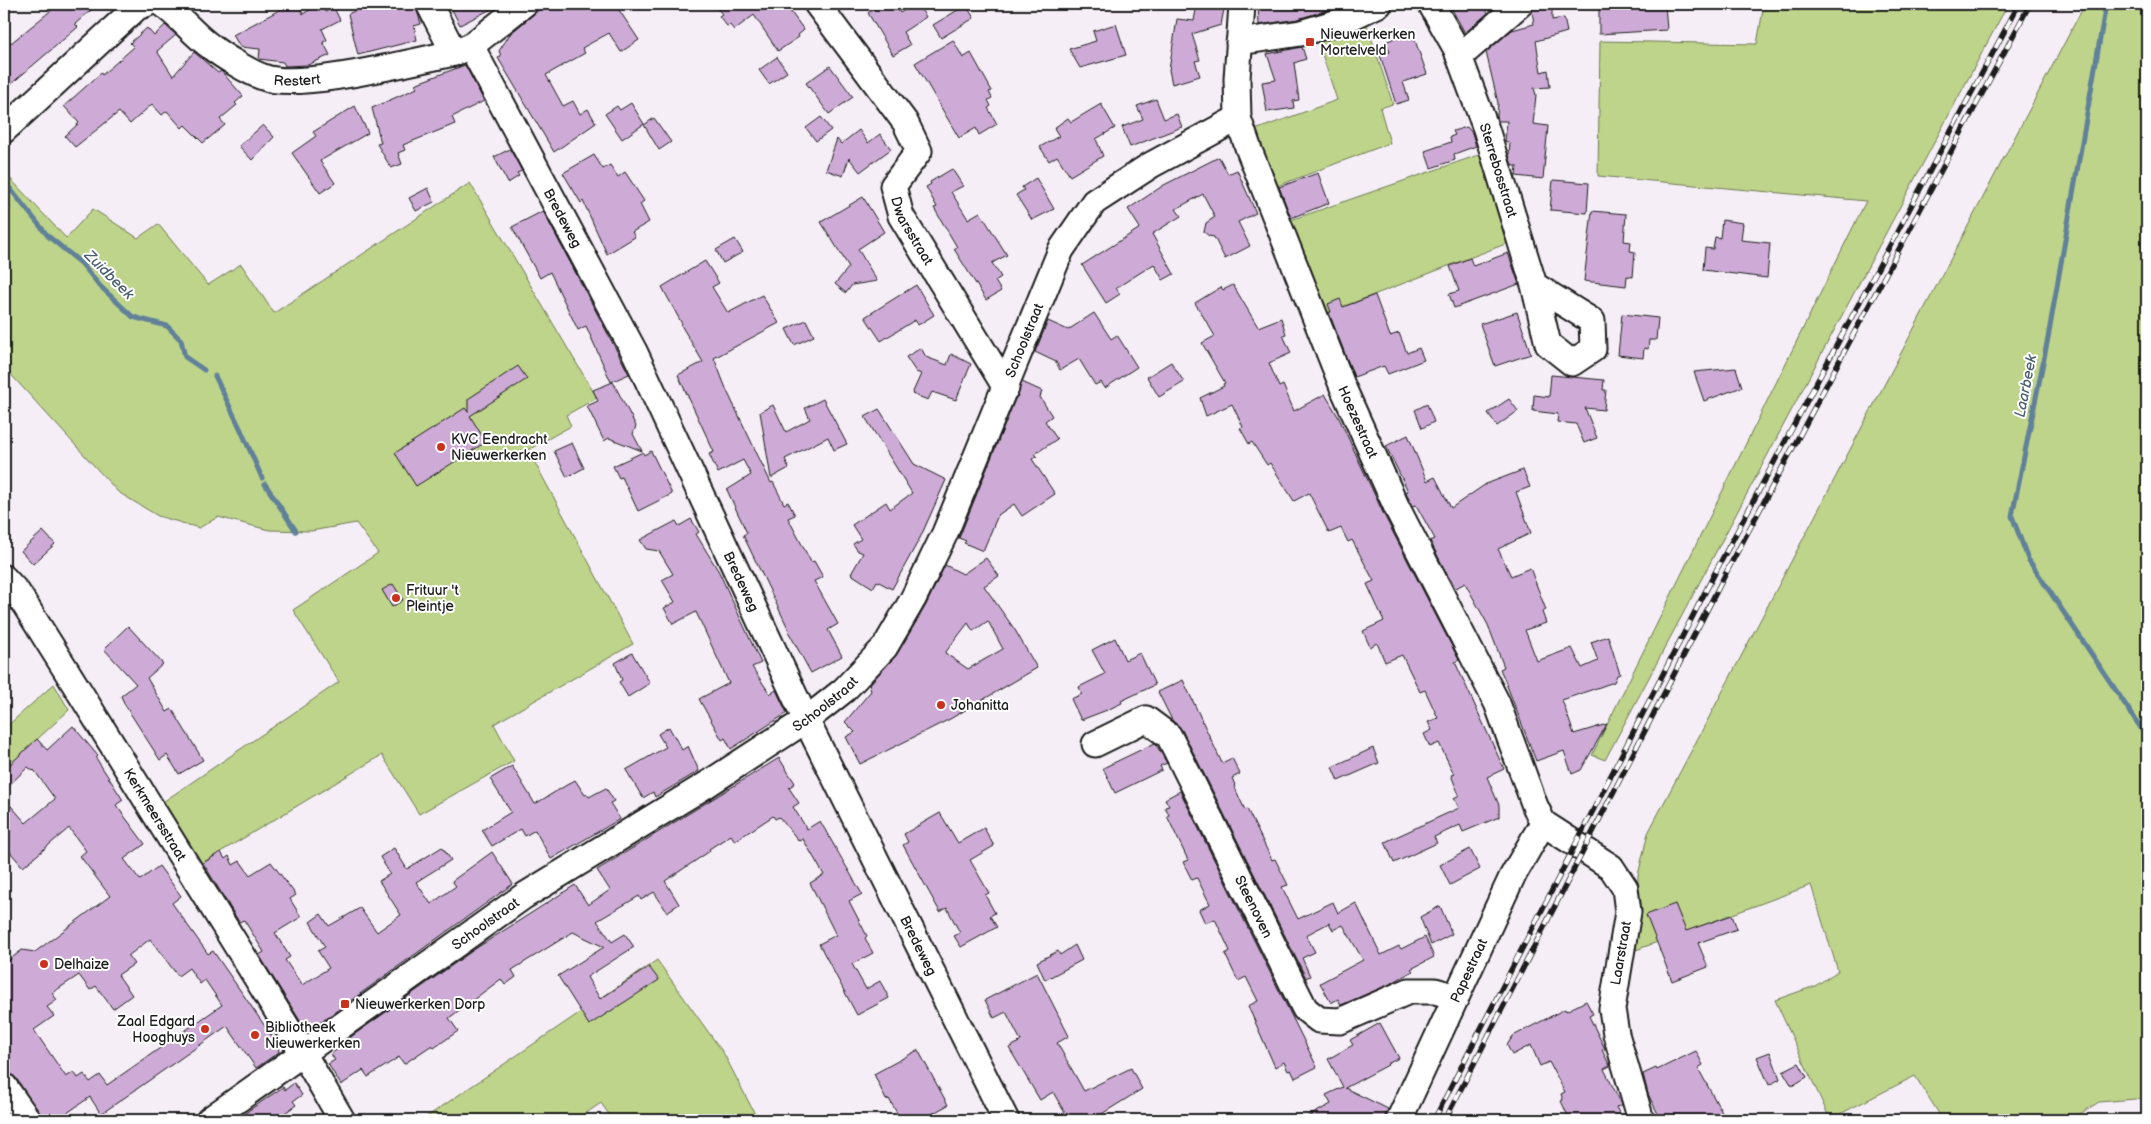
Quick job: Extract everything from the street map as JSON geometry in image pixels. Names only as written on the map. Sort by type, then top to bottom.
[{"type":"street","points":[[4,130],[137,8],[146,4]]},
{"type":"street","name":"Restert","points":[[162,4],[175,12],[210,46],[264,78],[289,80],[336,77],[463,49],[524,4]]},
{"type":"street","points":[[429,4],[463,49]]},
{"type":"street","name":"Dwarsstraat","points":[[818,4],[906,122],[920,151],[904,168],[893,186],[902,216],[1006,388]]},
{"type":"street","name":"Hoezestraat","points":[[1242,4],[1237,79],[1238,118],[1249,150],[1344,390],[1397,508],[1497,703],[1543,823]]},
{"type":"street","points":[[1239,42],[1301,33],[1345,20],[1379,4]]},
{"type":"street","name":"Sterrebosstraat","points":[[1431,4],[1459,57],[1486,129],[1534,285]]},
{"type":"street","points":[[1459,57],[1520,4]]},
{"type":"street","name":"Bredeweg","points":[[463,49],[635,353],[806,720],[1006,1120]]},
{"type":"street","name":"Schoolstraat","points":[[209,1120],[524,896],[706,785],[806,720],[844,690],[885,647],[913,599],[945,533],[1061,250],[1094,202],[1151,164],[1238,118]]},
{"type":"street","name":"Kerkmeersstraat","points":[[4,578],[17,592],[303,1053],[342,1120]]},
{"type":"street","name":"Steenoven","points":[[1095,744],[1146,719],[1169,736],[1305,1009],[1319,1020],[1340,1021],[1409,991],[1434,991],[1456,997]]},
{"type":"street","name":"Papestraat","points":[[1399,1120],[1512,877],[1543,823]]},
{"type":"street","name":"Laarstraat","points":[[1543,823],[1611,867],[1625,888],[1628,912],[1612,1009],[1616,1034],[1641,1120]]},
{"type":"street","points":[[4,1086],[28,1120]]},
{"type":"green space","points":[[1764,4],[2008,4],[1605,760],[1592,755],[1866,201],[1598,176],[1600,41],[1757,44]]},
{"type":"green space","points":[[2085,4],[2147,4],[2147,1098],[2099,1102],[2070,1120],[1943,1120],[1915,1076],[1830,1119],[1775,1000],[1815,986],[1838,971],[1811,885],[1636,950],[1638,875],[1648,833]]},
{"type":"green space","points":[[1367,25],[1393,104],[1380,108],[1390,143],[1272,188],[1255,130],[1337,100],[1318,42]]},
{"type":"green space","points":[[1481,154],[1508,243],[1324,314],[1285,222]]},
{"type":"green space","points":[[4,172],[66,238],[93,209],[138,238],[158,224],[208,285],[241,264],[274,313],[470,183],[597,398],[566,415],[571,426],[528,450],[633,644],[494,724],[514,761],[419,814],[382,755],[197,866],[160,804],[339,682],[293,610],[378,553],[356,523],[311,531],[269,530],[218,517],[199,528],[158,516],[118,492],[4,367]]},
{"type":"green space","points":[[54,684],[69,710],[4,770],[4,729]]},
{"type":"green space","points":[[657,960],[724,1054],[758,1120],[613,1120],[601,1103],[576,1120],[422,1120]]},
{"type":"building","points":[[59,4],[98,4],[75,24],[78,27],[4,90],[4,34],[11,43]]},
{"type":"building","points":[[283,4],[298,4],[303,14],[319,4],[325,12],[334,8],[340,20],[322,29],[327,40],[323,42],[330,55],[308,65],[285,66],[283,62],[259,59],[260,49],[240,47],[233,35],[285,7]]},
{"type":"building","points":[[368,4],[400,4],[401,8],[415,4],[421,24],[414,26],[417,40],[358,55],[348,14]]},
{"type":"building","points":[[449,4],[501,4],[460,25]]},
{"type":"building","points":[[546,4],[615,4],[639,40],[621,52],[609,33],[582,48],[585,53],[546,75],[563,106],[573,101],[580,114],[588,109],[596,123],[554,152],[498,58],[501,56],[499,51],[510,34]]},
{"type":"building","points":[[714,4],[785,4],[804,30],[798,35],[799,37],[778,51],[754,15],[734,30],[730,25],[727,26],[719,16],[722,14]]},
{"type":"building","points":[[883,4],[894,4],[900,13],[917,4],[926,17],[903,32],[910,45],[893,55],[868,13]]},
{"type":"building","points":[[1197,4],[1225,4],[1221,25],[1192,34],[1200,60],[1195,61],[1200,76],[1172,84],[1169,70],[1177,19],[1194,21]]},
{"type":"building","points":[[1258,4],[1343,5],[1298,19],[1259,25]]},
{"type":"building","points":[[1449,4],[1483,4],[1488,13],[1465,33]]},
{"type":"building","points":[[1534,4],[1552,4],[1552,20],[1564,18],[1567,32],[1536,41],[1541,72],[1548,70],[1550,87],[1534,88],[1536,95],[1533,124],[1548,126],[1543,179],[1516,176],[1517,166],[1512,166],[1509,155],[1510,143],[1505,141],[1507,121],[1498,121],[1498,103],[1486,52],[1512,30],[1534,24],[1532,11]]},
{"type":"building","points":[[1599,4],[1665,4],[1667,30],[1599,34]]},
{"type":"building","points":[[966,5],[974,18],[941,38],[933,25]]},
{"type":"building","points":[[1116,24],[1126,55],[1080,68],[1069,49],[1096,41],[1093,31]]},
{"type":"building","points":[[165,25],[176,35],[157,51],[173,76],[194,52],[218,73],[221,71],[243,96],[235,103],[237,105],[220,119],[225,125],[203,143],[185,125],[182,128],[167,111],[162,115],[152,104],[130,124],[119,112],[75,147],[65,136],[79,123],[64,106],[134,47],[130,43],[147,28],[154,36]]},
{"type":"building","points":[[1407,32],[1412,32],[1427,74],[1403,82],[1409,100],[1396,104],[1380,55],[1390,52],[1386,42]]},
{"type":"building","points":[[953,40],[963,58],[971,53],[992,91],[989,92],[992,98],[988,100],[991,106],[988,108],[997,124],[979,135],[976,128],[959,138],[915,63]]},
{"type":"building","points":[[1302,47],[1306,59],[1294,63],[1299,100],[1293,101],[1294,108],[1267,112],[1262,82],[1276,80],[1267,54]]},
{"type":"building","points":[[777,57],[787,72],[769,84],[759,70]]},
{"type":"building","points":[[465,65],[484,101],[452,117],[455,124],[403,145],[405,150],[398,153],[402,164],[391,168],[377,144],[381,143],[372,108],[417,88],[415,84]]},
{"type":"building","points":[[830,66],[853,97],[829,114],[806,83]]},
{"type":"building","points":[[1156,99],[1164,119],[1177,114],[1182,127],[1130,147],[1122,127],[1143,119],[1137,106]]},
{"type":"building","points":[[631,103],[644,124],[622,139],[605,114],[617,106],[620,110]]},
{"type":"building","points":[[1101,104],[1115,128],[1096,139],[1103,156],[1070,176],[1057,156],[1049,161],[1040,147],[1059,136],[1054,128],[1068,118],[1071,122]]},
{"type":"building","points":[[355,106],[368,133],[320,161],[335,183],[320,193],[292,153],[316,136],[313,132]]},
{"type":"building","points":[[821,117],[831,130],[816,141],[806,128]]},
{"type":"building","points":[[654,118],[671,142],[659,150],[644,125]]},
{"type":"building","points":[[263,125],[274,137],[252,160],[239,146]]},
{"type":"building","points":[[1467,127],[1472,133],[1476,146],[1454,154],[1455,160],[1431,168],[1425,151],[1451,142],[1450,137],[1455,135],[1453,131]]},
{"type":"building","points":[[859,130],[868,143],[880,134],[891,149],[860,172],[849,158],[843,176],[826,170],[837,139],[841,144]]},
{"type":"building","points":[[510,149],[522,171],[517,173],[519,176],[508,183],[494,157]]},
{"type":"building","points":[[594,155],[603,169],[610,165],[618,177],[625,172],[644,201],[640,204],[649,222],[632,232],[635,237],[607,254],[583,201],[581,203],[563,173]]},
{"type":"building","points":[[1219,157],[1228,174],[1237,170],[1256,213],[1238,222],[1250,246],[1225,259],[1214,237],[1204,232],[1206,223],[1215,217],[1203,194],[1176,209],[1181,216],[1152,234],[1174,274],[1163,280],[1154,264],[1116,288],[1120,294],[1106,303],[1082,265],[1140,228],[1128,209],[1164,185]]},
{"type":"building","points":[[952,169],[963,186],[951,192],[968,219],[980,212],[1007,255],[992,263],[1001,277],[995,281],[1001,291],[986,300],[954,249],[957,247],[934,208],[937,207],[926,187],[931,184],[930,182]]},
{"type":"building","points":[[1318,173],[1329,203],[1291,218],[1279,187]]},
{"type":"building","points":[[1036,178],[1054,209],[1032,220],[1016,195],[1024,190],[1022,187]]},
{"type":"building","points":[[1553,180],[1589,183],[1587,213],[1550,210]]},
{"type":"building","points":[[428,188],[434,202],[416,211],[409,198]]},
{"type":"building","points":[[863,197],[884,232],[858,249],[877,281],[852,285],[846,293],[835,284],[849,267],[821,222]]},
{"type":"building","points":[[543,211],[629,374],[611,382],[586,326],[578,330],[550,272],[540,278],[512,227]]},
{"type":"building","points":[[1592,211],[1626,214],[1624,241],[1631,242],[1630,251],[1635,252],[1633,277],[1627,276],[1626,286],[1584,281]]},
{"type":"building","points":[[1722,220],[1743,223],[1741,240],[1770,243],[1767,278],[1703,270],[1705,248],[1713,249],[1715,237],[1720,238]]},
{"type":"building","points":[[735,239],[743,252],[723,263],[716,250]]},
{"type":"building","points":[[1508,253],[1519,284],[1454,308],[1449,294],[1459,291],[1450,266],[1470,258],[1473,266]]},
{"type":"building","points":[[705,261],[719,283],[712,287],[728,313],[762,295],[779,323],[714,358],[727,391],[771,483],[773,482],[784,504],[788,502],[795,515],[788,518],[811,562],[814,561],[823,577],[814,581],[838,624],[828,630],[842,656],[811,673],[788,631],[743,535],[747,533],[727,490],[751,475],[743,460],[718,473],[709,454],[714,452],[678,375],[703,362],[681,325],[662,287]]},
{"type":"building","points":[[916,285],[934,315],[918,325],[915,320],[881,341],[865,317]]},
{"type":"building","points":[[1233,285],[1258,327],[1281,318],[1286,334],[1283,335],[1291,353],[1269,363],[1279,387],[1283,385],[1294,411],[1325,394],[1339,418],[1384,515],[1459,660],[1455,662],[1504,769],[1487,777],[1499,805],[1499,817],[1463,832],[1460,825],[1434,837],[1437,843],[1394,863],[1385,842],[1459,808],[1454,798],[1459,795],[1451,775],[1454,774],[1439,743],[1430,747],[1424,734],[1432,730],[1428,722],[1438,718],[1425,690],[1420,692],[1402,655],[1385,662],[1377,643],[1370,647],[1363,631],[1384,621],[1367,584],[1374,581],[1352,540],[1348,542],[1341,528],[1329,533],[1309,493],[1294,501],[1270,463],[1267,465],[1252,442],[1249,444],[1240,428],[1243,427],[1232,404],[1206,416],[1200,398],[1224,386],[1223,384],[1225,383],[1202,343],[1215,336],[1195,303],[1221,287],[1223,290]]},
{"type":"building","points":[[1375,295],[1390,336],[1399,333],[1407,353],[1419,348],[1424,360],[1388,374],[1384,366],[1354,377],[1329,313],[1331,312],[1328,304],[1340,299],[1343,307]]},
{"type":"building","points":[[1517,312],[1531,354],[1495,366],[1480,324]]},
{"type":"building","points":[[1094,313],[1111,339],[1117,335],[1137,367],[1105,388],[1101,382],[1095,385],[1079,359],[1060,370],[1056,362],[1035,352],[1048,321],[1068,330]]},
{"type":"building","points":[[1622,314],[1658,318],[1656,340],[1649,340],[1648,349],[1644,348],[1643,358],[1618,355]]},
{"type":"building","points":[[806,320],[814,336],[794,345],[786,329]]},
{"type":"building","points":[[921,348],[926,357],[947,365],[951,354],[971,364],[956,400],[932,392],[928,400],[912,394],[921,374],[916,372],[906,357]]},
{"type":"building","points":[[1171,362],[1184,382],[1159,397],[1147,377]]},
{"type":"building","name":"KVC Eendracht Nieuwerkerken","points":[[518,366],[527,379],[470,416],[486,442],[416,486],[395,453],[465,408],[468,412],[468,399]]},
{"type":"building","points":[[1736,368],[1742,387],[1704,401],[1694,372]]},
{"type":"building","points":[[1551,375],[1604,380],[1603,390],[1606,390],[1604,410],[1585,408],[1597,438],[1584,443],[1576,424],[1557,422],[1558,414],[1533,411],[1534,395],[1549,397]]},
{"type":"building","points":[[613,382],[636,426],[633,434],[642,451],[609,438],[604,441],[587,406],[598,401],[593,390]]},
{"type":"building","points":[[1022,382],[1042,391],[1040,397],[1052,416],[1045,421],[1057,439],[1035,454],[1037,456],[1032,459],[1055,494],[1022,516],[1014,504],[998,515],[983,551],[964,543],[966,541],[959,538]]},
{"type":"building","points":[[823,399],[847,444],[834,450],[828,437],[785,459],[789,468],[771,478],[760,412],[773,405],[786,432],[810,419],[805,408]]},
{"type":"building","points":[[1509,399],[1518,411],[1497,426],[1488,413]]},
{"type":"building","points":[[1427,404],[1434,422],[1422,428],[1415,410]]},
{"type":"building","points":[[879,409],[914,464],[946,480],[921,536],[892,589],[877,581],[873,588],[851,574],[863,553],[858,551],[853,544],[861,539],[852,525],[886,502],[890,509],[912,493],[865,417]]},
{"type":"building","points":[[1408,435],[1427,481],[1435,477],[1451,508],[1486,484],[1523,470],[1530,487],[1516,492],[1531,533],[1498,549],[1511,576],[1530,568],[1546,610],[1542,612],[1546,623],[1525,630],[1537,661],[1572,648],[1582,668],[1598,661],[1591,642],[1608,636],[1620,674],[1617,675],[1614,682],[1562,700],[1574,734],[1607,724],[1581,770],[1572,774],[1564,751],[1536,761],[1500,669],[1504,667],[1488,625],[1465,583],[1456,588],[1448,576],[1430,541],[1435,539],[1416,505],[1412,506],[1406,492],[1408,491],[1386,446]]},
{"type":"building","points":[[572,443],[584,468],[567,477],[554,451]]},
{"type":"building","points":[[651,451],[672,494],[638,511],[622,477],[619,478],[613,466],[643,452],[644,455]]},
{"type":"building","points":[[691,519],[699,532],[696,534],[719,572],[761,663],[752,667],[770,694],[776,690],[787,713],[731,749],[725,738],[722,740],[699,699],[729,683],[696,612],[673,624],[664,608],[675,602],[662,580],[673,574],[659,551],[646,549],[640,540],[676,521],[679,526]]},
{"type":"building","points":[[43,531],[55,544],[33,564],[21,551]]},
{"type":"building","points":[[986,558],[999,576],[984,586],[1015,630],[1037,668],[950,719],[860,764],[846,737],[855,732],[845,722],[871,691],[869,685],[897,654],[926,605],[945,565],[963,574]],"holes":[[[988,621],[1003,649],[968,669],[945,653],[968,623],[973,631]]]},
{"type":"building","points":[[393,584],[403,600],[392,607],[382,590]]},
{"type":"building","points":[[128,626],[163,664],[147,678],[167,712],[172,709],[203,760],[179,774],[167,755],[160,760],[125,705],[121,696],[136,684],[104,649]]},
{"type":"building","points":[[1115,638],[1125,660],[1140,653],[1155,685],[1121,701],[1122,703],[1081,720],[1071,699],[1082,694],[1079,687],[1105,674],[1092,650]]},
{"type":"building","points":[[632,653],[650,683],[628,697],[619,682],[622,680],[615,663]]},
{"type":"building","points":[[1183,680],[1222,763],[1232,758],[1240,774],[1232,778],[1234,786],[1272,860],[1275,859],[1288,885],[1282,887],[1298,919],[1333,902],[1338,913],[1356,903],[1381,955],[1399,946],[1401,949],[1425,937],[1434,957],[1411,969],[1413,971],[1390,984],[1341,1005],[1338,999],[1331,1003],[1320,983],[1363,960],[1343,925],[1333,930],[1329,923],[1306,935],[1315,952],[1302,958],[1310,976],[1306,978],[1182,730],[1172,720],[1158,692]]},
{"type":"building","points":[[73,726],[98,756],[96,758],[123,800],[116,805],[145,844],[124,859],[140,880],[159,866],[181,896],[172,903],[208,954],[213,951],[278,1045],[279,1052],[256,1068],[227,1026],[101,1114],[90,1097],[67,1113],[72,1120],[44,1120],[16,1078],[10,1073],[4,1072],[4,964],[22,950],[35,952],[110,896],[80,856],[86,851],[69,828],[23,867],[4,845],[4,798],[26,823],[55,799],[34,770],[28,767],[4,790],[4,770],[37,739],[47,750]],"holes":[[[150,939],[178,976],[189,968],[200,984],[205,980],[222,1005],[107,1085],[100,1075],[90,1082],[84,1074],[78,1078],[74,1072],[66,1077],[34,1030],[54,1016],[47,1007],[57,1000],[52,993],[79,975],[90,990],[96,986],[113,1009],[132,995],[118,975],[134,964],[128,956]]]},
{"type":"building","points":[[669,727],[682,750],[688,746],[699,771],[655,797],[653,792],[643,798],[626,770],[666,747],[658,734]]},
{"type":"building","points":[[1155,743],[1167,763],[1160,766],[1162,770],[1115,793],[1103,768]]},
{"type":"building","points":[[1373,748],[1379,763],[1338,781],[1332,767]]},
{"type":"building","points":[[779,758],[795,783],[789,788],[799,803],[793,807],[807,829],[820,821],[862,894],[849,901],[867,936],[865,938],[873,953],[852,964],[866,989],[880,981],[889,998],[857,1015],[819,944],[836,935],[810,883],[824,875],[803,839],[799,841],[779,817],[775,819],[773,816],[735,841],[731,835],[665,881],[679,904],[667,912],[654,892],[641,900],[639,896],[597,921],[612,942],[625,934],[634,947],[587,977],[600,999],[649,967],[659,980],[589,1025],[558,976],[604,947],[573,932],[512,970],[516,977],[505,985],[501,979],[449,1018],[458,1031],[434,1048],[432,1045],[404,1064],[399,1057],[368,1077],[363,1070],[341,1085],[328,1064],[335,1060],[331,1054],[339,1048],[338,1046],[475,949],[575,885],[588,905],[610,890],[597,870]]},
{"type":"building","points":[[512,766],[535,804],[575,780],[585,795],[587,794],[589,797],[606,788],[614,801],[610,803],[620,819],[551,859],[535,830],[525,836],[521,829],[492,846],[482,830],[511,812],[490,779]]},
{"type":"building","points":[[1180,791],[1317,1067],[1295,1078],[1291,1070],[1288,1071],[1284,1062],[1275,1067],[1248,1006],[1258,1001],[1246,977],[1238,981],[1225,954],[1230,951],[1215,919],[1205,923],[1199,910],[1210,904],[1197,878],[1192,880],[1183,862],[1188,860],[1167,816],[1169,815],[1165,807],[1169,806],[1165,799]]},
{"type":"building","points":[[940,813],[958,843],[984,828],[994,846],[970,860],[989,893],[985,895],[995,913],[990,916],[997,927],[961,947],[954,936],[960,933],[947,908],[940,912],[903,845],[908,842],[904,834]]},
{"type":"building","points":[[442,847],[451,860],[416,882],[431,904],[456,886],[452,881],[492,852],[513,884],[307,1032],[259,955],[264,952],[244,920],[239,922],[203,863],[221,852],[225,859],[229,856],[233,865],[240,861],[250,875],[271,862],[296,895],[290,899],[301,917],[275,933],[290,957],[285,960],[302,985],[329,968],[318,951],[325,947],[310,922],[321,914],[329,926],[360,908],[377,932],[401,915],[379,881],[390,874],[380,857],[394,848],[407,869]]},
{"type":"building","points":[[1470,849],[1480,869],[1450,885],[1440,865]]},
{"type":"building","points":[[1675,904],[1686,931],[1732,915],[1737,929],[1698,943],[1708,967],[1672,981],[1646,915]]},
{"type":"building","points":[[1440,906],[1452,934],[1431,945],[1420,917]]},
{"type":"building","points":[[1075,945],[1082,960],[1045,980],[1037,962],[1058,951],[1060,955]]},
{"type":"building","points":[[1037,973],[1069,1036],[1057,1043],[1084,1091],[1131,1068],[1142,1089],[1100,1115],[1103,1120],[1069,1120],[1053,1092],[1040,1100],[1009,1048],[1021,1041],[1006,1012],[994,1018],[985,1000]]},
{"type":"building","points":[[1586,1001],[1593,1014],[1589,1016],[1605,1049],[1602,1050],[1610,1066],[1604,1069],[1622,1105],[1616,1107],[1623,1120],[1590,1120],[1588,1116],[1579,1120],[1570,1120],[1561,1101],[1563,1100],[1561,1094],[1565,1092],[1549,1062],[1540,1066],[1531,1045],[1512,1055],[1507,1045],[1513,1036],[1565,1009],[1566,1011]]},
{"type":"building","points":[[1380,1023],[1399,1058],[1345,1088],[1388,1109],[1383,1120],[1302,1120],[1331,1104],[1326,1095],[1343,1087],[1328,1059],[1353,1045],[1350,1040]]},
{"type":"building","points":[[918,1050],[948,1105],[928,1116],[931,1120],[901,1120],[889,1099],[886,1100],[874,1074]]},
{"type":"building","points":[[1696,1051],[1703,1065],[1698,1068],[1726,1120],[1661,1120],[1648,1094],[1643,1074],[1656,1068],[1657,1070]]},
{"type":"building","points":[[1770,1052],[1780,1079],[1769,1085],[1757,1057]]},
{"type":"building","points":[[1799,1063],[1807,1077],[1792,1086],[1783,1071]]},
{"type":"building","points":[[294,1083],[302,1095],[293,1101],[296,1105],[282,1115],[286,1120],[235,1120],[283,1087],[285,1090]]},
{"type":"waterway","name":"Laarbeek","points":[[2106,4],[2048,338],[2012,516],[2028,559],[2147,737]]},
{"type":"waterway","name":"Zuidbeek","points":[[4,181],[48,236],[81,263],[100,286],[133,317],[167,326],[181,340],[185,357],[204,370]]},
{"type":"waterway","name":"Zuidbeek","points":[[215,376],[262,478]]},
{"type":"waterway","name":"Zuidbeek","points":[[265,484],[296,531]]},
{"type":"waterway","name":"Laarbeek","points":[[2144,1120],[2147,1088]]},
{"type":"railway","points":[[1434,1120],[1718,567],[2019,4]]},
{"type":"railway","points":[[1445,1120],[1727,571],[2030,4]]},
{"type":"place","name":"Nieuwerkerken Mortelveld","points":[[1310,42]]},
{"type":"place","name":"KVC Eendracht Nieuwerkerken","points":[[441,447]]},
{"type":"place","name":"Frituur 't Pleintje","points":[[396,598]]},
{"type":"place","name":"Johanitta","points":[[941,705]]},
{"type":"place","name":"Delhaize","points":[[44,964]]},
{"type":"place","name":"Nieuwerkerken Dorp","points":[[345,1004]]},
{"type":"place","name":"Zaal Edgard Hooghuys","points":[[205,1029]]},
{"type":"place","name":"Bibliotheek Nieuwerkerken","points":[[255,1035]]}]
